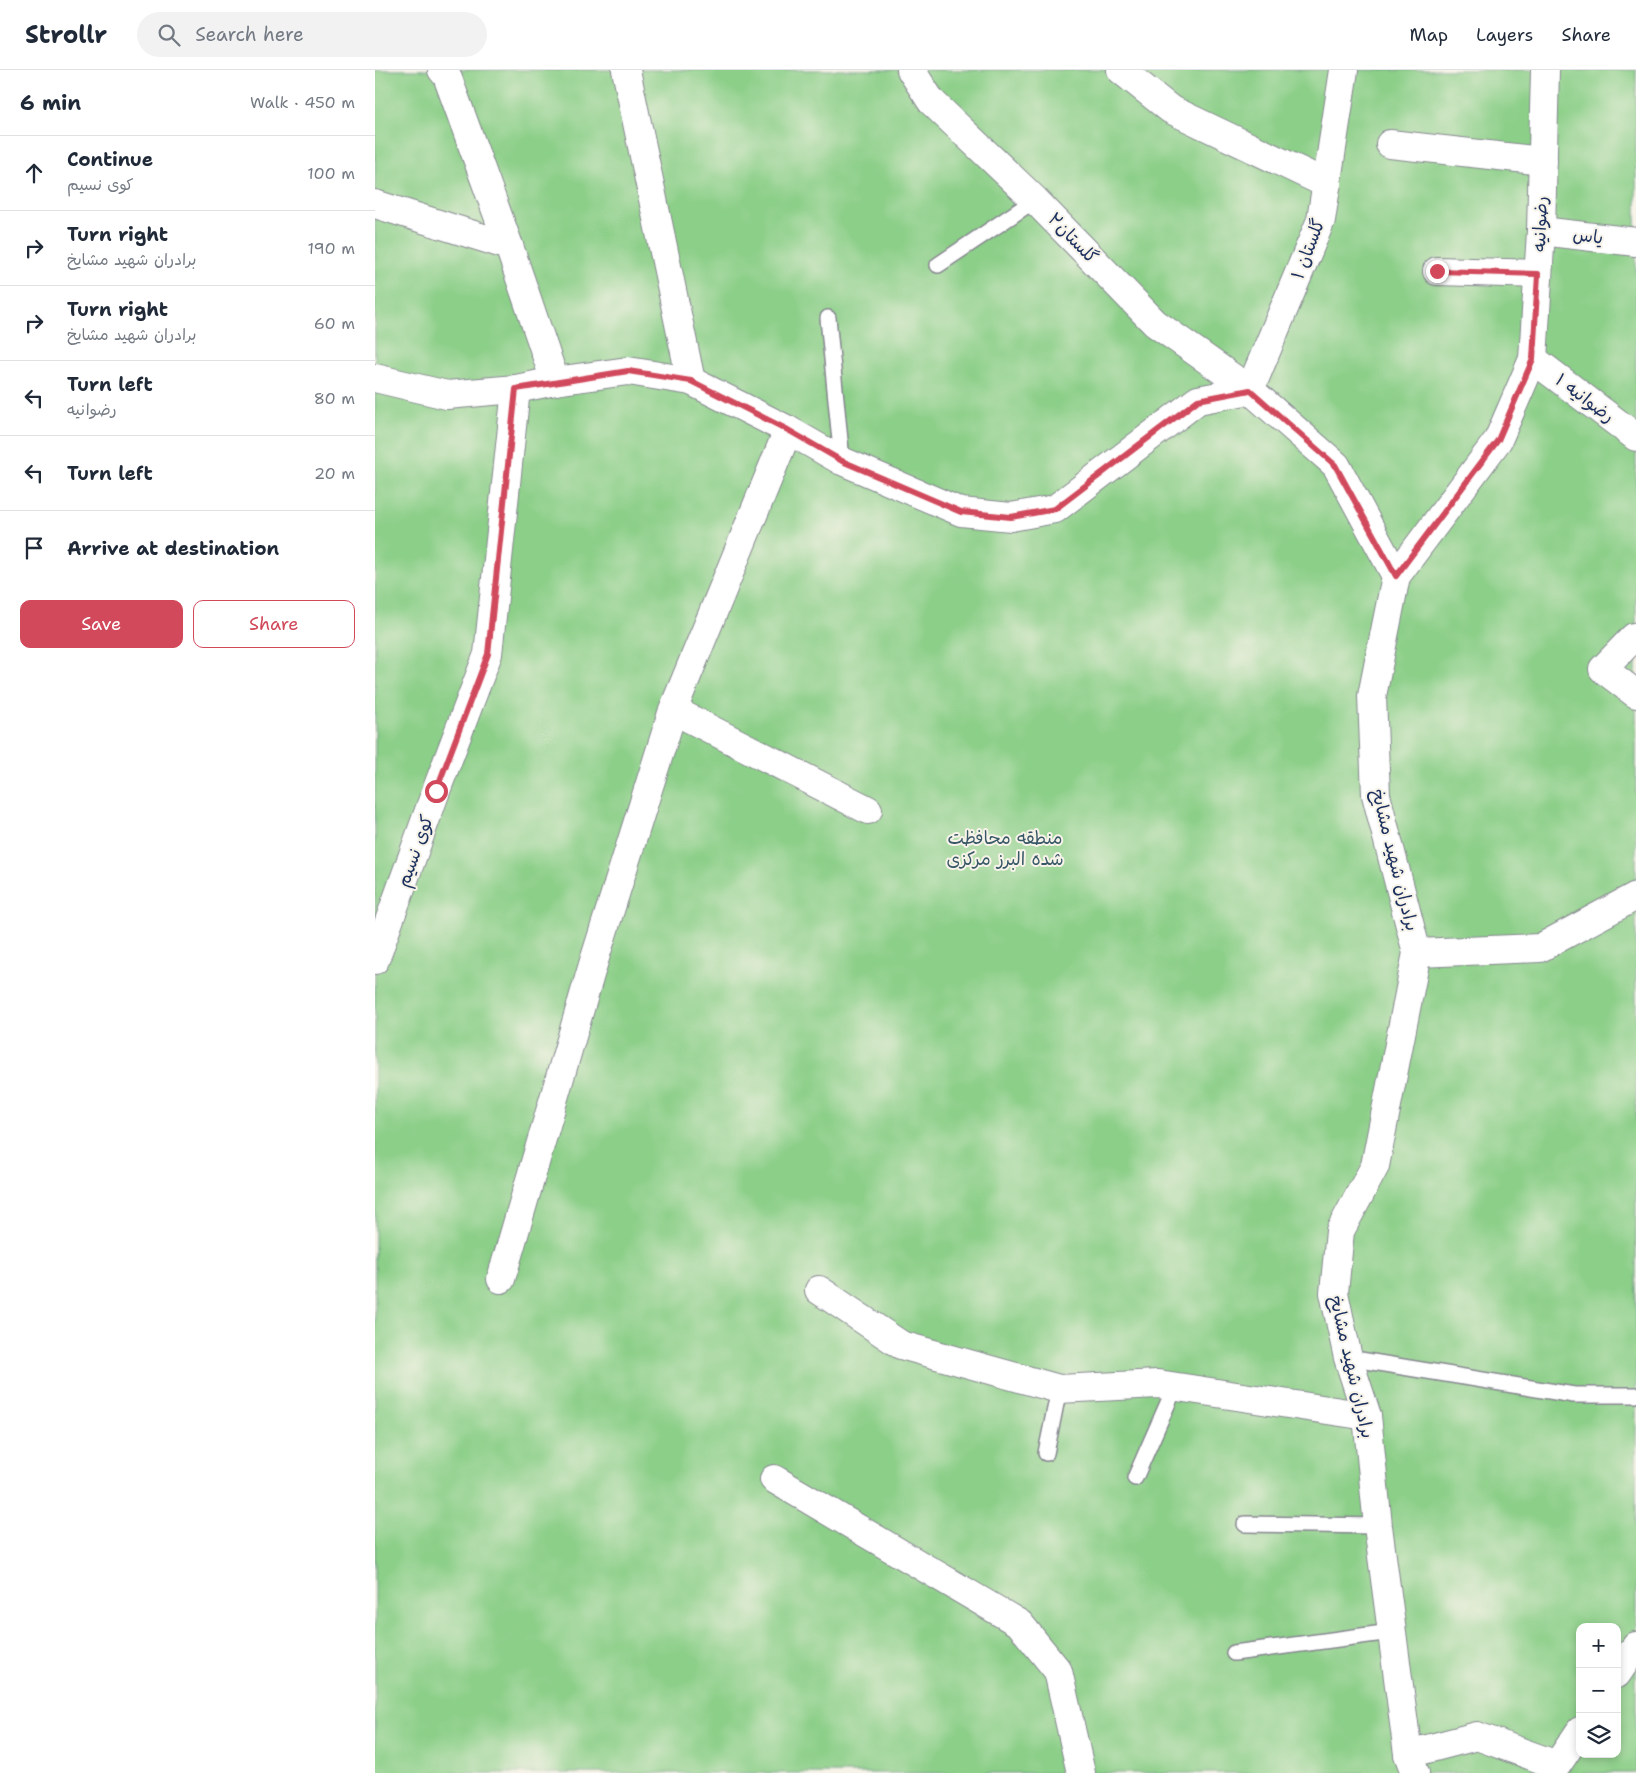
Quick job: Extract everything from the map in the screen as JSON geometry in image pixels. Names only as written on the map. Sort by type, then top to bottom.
[{"type":"street","points":[[443,70],[447,76],[509,246],[555,381]]},
{"type":"street","points":[[626,70],[691,381]]},
{"type":"street","name":"گلستان۲","points":[[911,70],[931,101],[1035,200],[1155,322],[1250,390]]},
{"type":"street","points":[[1121,70],[1170,109],[1327,184]]},
{"type":"street","name":"گلستان ۱","points":[[1250,390],[1321,220],[1344,70]]},
{"type":"street","name":"رضوانیه","points":[[1396,576],[1498,440],[1533,359],[1541,231],[1545,70]]},
{"type":"street","points":[[1390,144],[1543,161]]},
{"type":"street","points":[[375,204],[509,246]]},
{"type":"street","name":"یاس","points":[[1541,231],[1636,242]]},
{"type":"street","points":[[1437,271],[1538,274]]},
{"type":"street","name":"رضوانیه ۱","points":[[1533,359],[1636,437]]},
{"type":"street","points":[[375,378],[447,395],[516,389],[555,381],[628,371],[691,381],[788,430],[842,461],[961,512],[1011,517],[1055,509],[1198,400],[1250,390],[1335,465],[1396,576]]},
{"type":"street","name":"کوی نسیم","points":[[375,960],[488,654],[516,389]]},
{"type":"street","points":[[501,1279],[594,962],[673,710],[788,430]]},
{"type":"street","name":"برادران شهید مشایخ","points":[[1396,576],[1372,696],[1376,795],[1417,953],[1375,1166],[1340,1231],[1334,1293],[1347,1358],[1367,1416],[1391,1632],[1412,1764]]},
{"type":"street","points":[[1634,637],[1603,669],[1636,694]]},
{"type":"street","points":[[673,710],[868,810]]},
{"type":"street","points":[[1417,953],[1540,948],[1636,896]]},
{"type":"street","points":[[819,1290],[901,1345],[1059,1389],[1158,1384],[1367,1416]]},
{"type":"street","points":[[775,1479],[1020,1624],[1058,1671],[1081,1773]]},
{"type":"street","points":[[1621,1668],[1636,1646]]},
{"type":"street","points":[[1412,1764],[1477,1736],[1557,1765],[1576,1737]]},
{"type":"lane","points":[[939,265],[1035,200]]},
{"type":"lane","points":[[828,318],[842,461]]},
{"type":"lane","points":[[1347,1358],[1574,1395],[1636,1395]]},
{"type":"lane","points":[[1135,1478],[1175,1387]]},
{"type":"lane","points":[[1046,1453],[1059,1389]]},
{"type":"lane","points":[[1245,1524],[1378,1526]]},
{"type":"lane","points":[[1234,1653],[1391,1632]]},
{"type":"green space","name":"منطقه محافظت شده البرز مرکزی","points":[[375,70],[1636,70],[1636,1773],[375,1773]]},
{"type":"route","points":[[436,791],[488,654],[516,389],[555,381],[628,371],[691,381],[788,430],[842,461],[961,512],[1011,517],[1055,509],[1198,400],[1250,390],[1335,465],[1396,576],[1498,440],[1533,359],[1538,274],[1437,271]]}]
